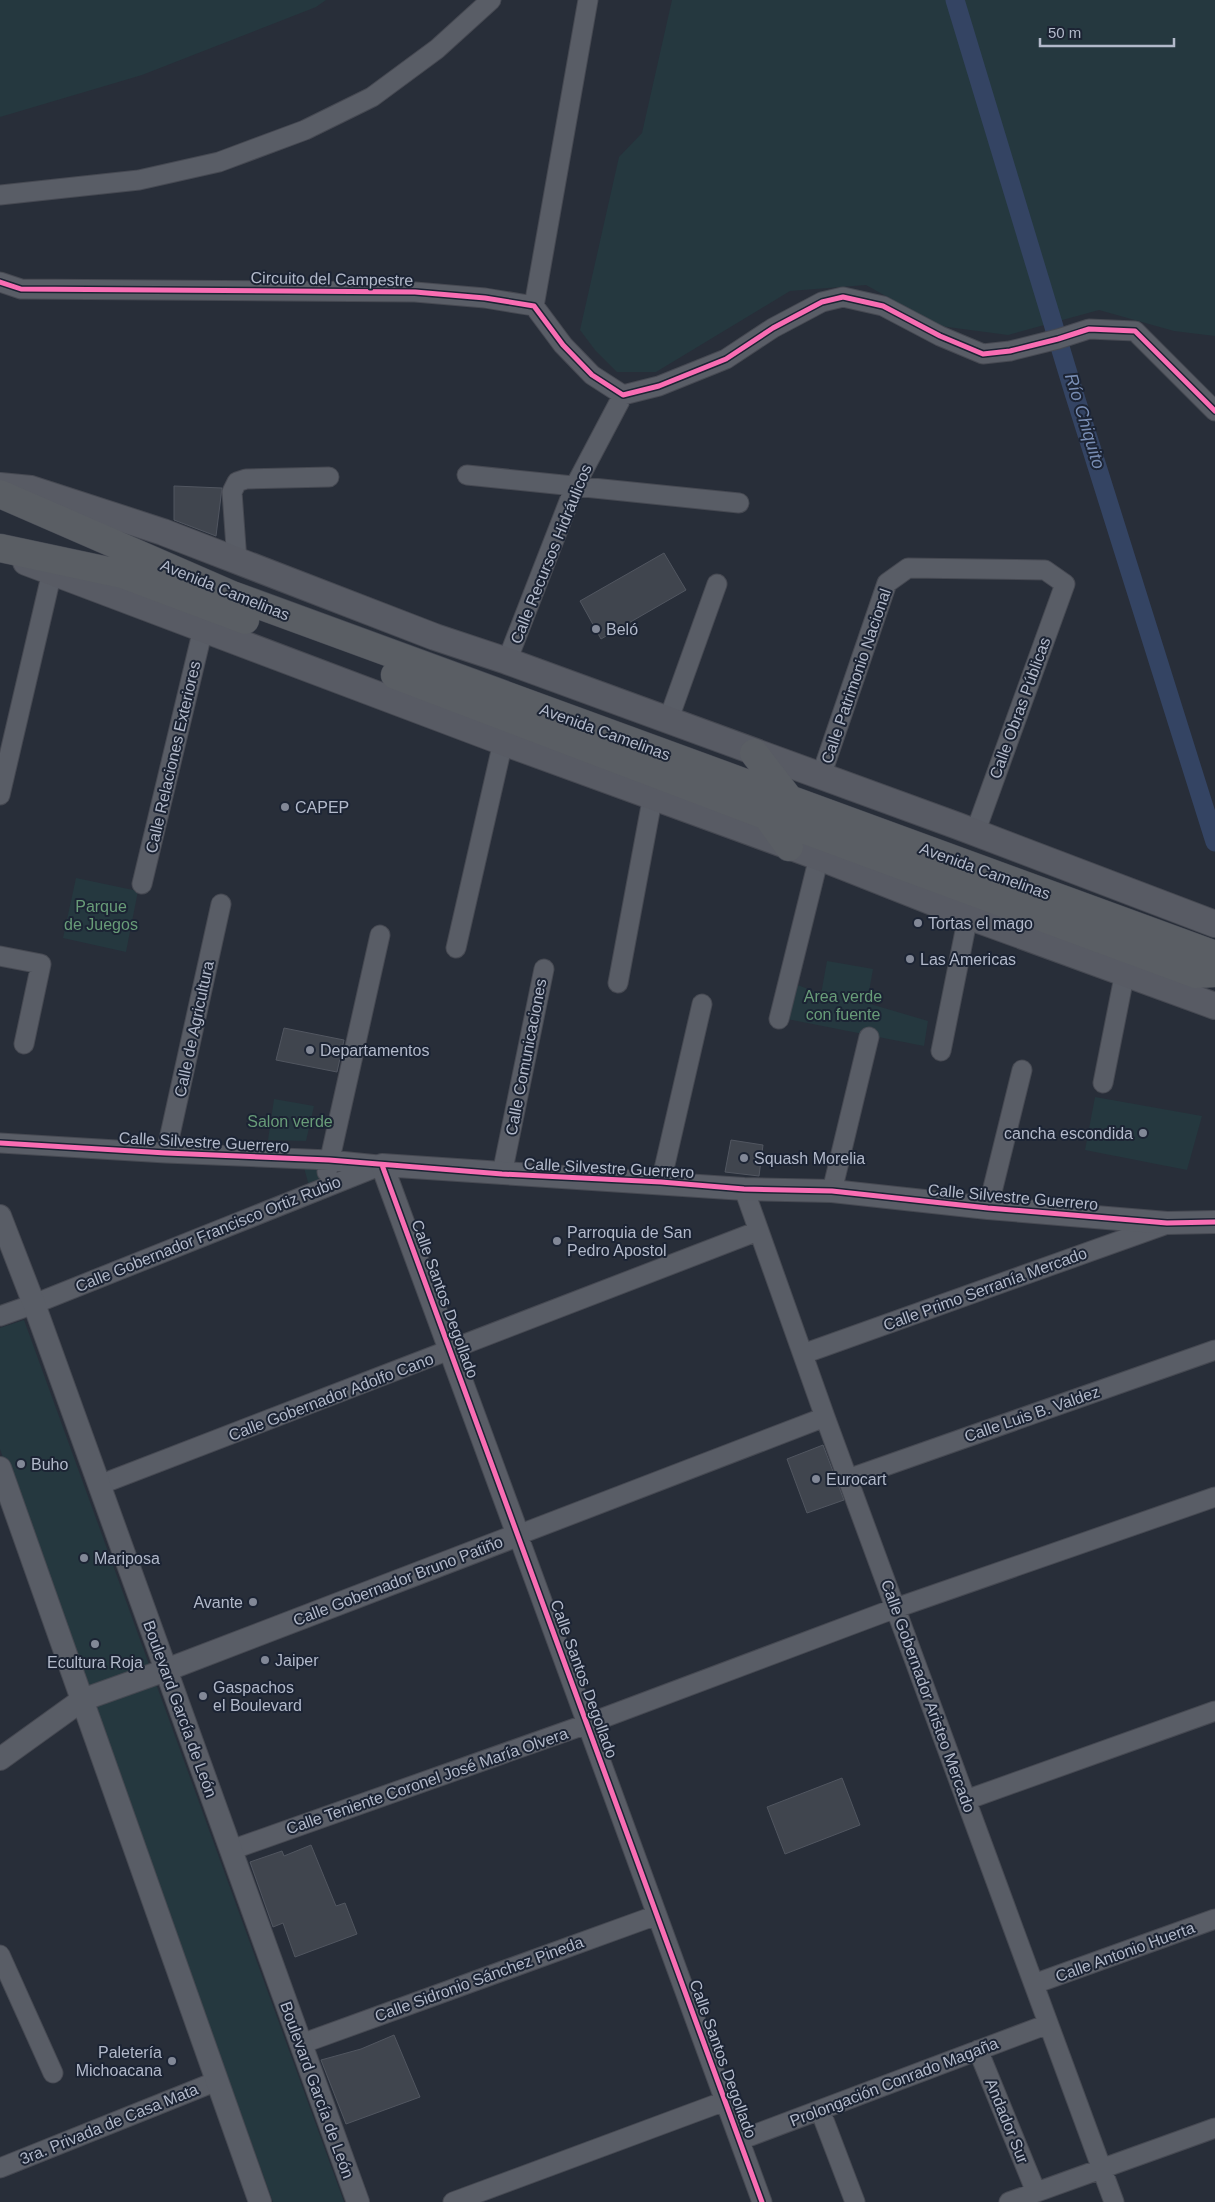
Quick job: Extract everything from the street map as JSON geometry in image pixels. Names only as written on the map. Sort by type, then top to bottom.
[{"type":"highway","name":"Avenida Camelinas","points":[[0,494],[232,595],[1215,955]]},
{"type":"highway","name":"Avenida Camelinas","points":[[0,548],[122,574],[662,775],[767,816],[1196,974],[1215,973]]},
{"type":"highway","points":[[754,753],[790,800]]},
{"type":"highway","points":[[767,816],[789,847]]},
{"type":"main road","name":"Avenida Camelinas","points":[[0,486],[31,489],[163,532],[435,637],[507,661],[821,776],[1215,924]]},
{"type":"main road","points":[[0,552],[503,742],[819,857],[968,916],[1215,1006]]},
{"type":"street","points":[[0,195],[139,180],[219,162],[305,130],[372,97],[436,49],[491,0]]},
{"type":"street","points":[[588,0],[534,306],[563,345],[592,375],[623,395],[658,386],[726,359],[773,328],[822,302],[843,297],[883,306],[940,336],[983,354],[1058,339],[1089,329],[1135,332],[1215,411]]},
{"type":"street","name":"Circuito del Campestre","points":[[0,282],[20,289],[416,292],[485,298],[534,306]]},
{"type":"street","name":"Calle Recursos Hidráulicos","points":[[507,661],[576,486],[623,395]]},
{"type":"street","points":[[467,475],[738,503]]},
{"type":"street","points":[[237,561],[232,492],[236,482],[246,479],[329,476]]},
{"type":"street","name":"Calle Patrimonio Nacional","points":[[821,776],[887,583],[908,568],[1045,570],[1065,584]]},
{"type":"street","points":[[0,795],[52,572]]},
{"type":"street","points":[[668,721],[717,584]]},
{"type":"street","name":"Calle Obras Públicas","points":[[975,833],[1065,584]]},
{"type":"street","name":"Calle Relaciones Exteriores","points":[[142,884],[203,629]]},
{"type":"street","points":[[456,948],[503,742]]},
{"type":"street","points":[[618,983],[653,795]]},
{"type":"street","points":[[779,1019],[819,857]]},
{"type":"street","name":"Calle de Agricultura","points":[[166,1153],[221,904]]},
{"type":"street","points":[[940,1051],[968,916]]},
{"type":"street","points":[[324,1188],[380,935]]},
{"type":"street","points":[[0,956],[41,964],[24,1044]]},
{"type":"street","name":"Calle Comunicaciones","points":[[502,1174],[544,970]]},
{"type":"street","points":[[1103,1083],[1125,972]]},
{"type":"street","points":[[661,1182],[702,1004]]},
{"type":"street","points":[[832,1191],[869,1037]]},
{"type":"street","points":[[988,1208],[1022,1070]]},
{"type":"street","name":"Calle Silvestre Guerrero","points":[[0,1143],[329,1160],[502,1174],[661,1182],[744,1189],[832,1191],[988,1208],[1167,1223],[1215,1222]]},
{"type":"street","name":"Calle Gobernador Francisco Ortiz Rubio","points":[[0,1316],[382,1165]]},
{"type":"street","name":"Calle Santos Degollado","points":[[382,1165],[762,2202]]},
{"type":"street","name":"Calle Gobernador Aristeo Mercado","points":[[744,1189],[825,1417],[1114,2202]]},
{"type":"street","name":"Boulevard García de León","points":[[0,1216],[34,1304],[358,2202]]},
{"type":"street","name":"Calle Primo Serranía Mercado","points":[[803,1354],[1167,1223]]},
{"type":"street","name":"Calle Gobernador Adolfo Cano","points":[[99,1485],[758,1231]]},
{"type":"street","name":"Calle Luis B. Valdez","points":[[848,1479],[1215,1350]]},
{"type":"street","name":"Calle Gobernador Bruno Patiño","points":[[0,1759],[82,1700],[166,1670],[825,1417]]},
{"type":"street","points":[[0,1468],[260,2202]]},
{"type":"street","name":"Calle Teniente Coronel José María Olvera","points":[[231,1850],[587,1724],[896,1608],[1215,1497]]},
{"type":"street","points":[[966,1800],[1215,1711]]},
{"type":"street","name":"Calle Sidronio Sánchez Pineda","points":[[301,2044],[657,1915]]},
{"type":"street","name":"Calle Antonio Huerta","points":[[1034,1984],[1215,1919]]},
{"type":"street","points":[[0,1955],[53,2073]]},
{"type":"street","name":"Prolongación Conrado Magaña","points":[[740,2140],[1048,2024]]},
{"type":"street","name":"Andador Sur","points":[[978,2050],[1036,2192]]},
{"type":"street","name":"3ra. Privada de Casa Mata","points":[[0,2168],[217,2081]]},
{"type":"street","points":[[453,2202],[725,2101]]},
{"type":"street","points":[[820,2110],[855,2202]]},
{"type":"street","points":[[1009,2202],[1215,2128]]},
{"type":"green space","points":[[0,0],[326,0],[316,7],[142,75],[0,117]]},
{"type":"green space","points":[[672,0],[1215,0],[1215,336],[1174,331],[1099,310],[1008,335],[940,326],[866,285],[790,291],[656,372],[617,372],[595,350],[580,330],[619,157],[642,133]]},
{"type":"green space","name":"Parque de Juegos","points":[[76,878],[138,891],[126,952],[63,938]]},
{"type":"green space","name":"Area verde con fuente","points":[[827,961],[873,969],[867,1003],[928,1021],[924,1046],[782,1018],[790,982],[821,994]]},
{"type":"green space","name":"cancha escondida","points":[[1095,1097],[1202,1116],[1187,1170],[1085,1150]]},
{"type":"green space","name":"Salon verde","points":[[274,1099],[314,1106],[306,1141],[268,1140]]},
{"type":"green space","points":[[302,1160],[358,1165],[310,1190]]},
{"type":"green space","points":[[24,1320],[344,2202],[273,2202],[0,1449],[0,1328]]},
{"type":"building","points":[[174,486],[222,488],[216,536],[174,520]]},
{"type":"building","points":[[664,553],[686,590],[601,639],[580,601]]},
{"type":"building","name":"Departamentos","points":[[284,1028],[344,1040],[337,1072],[276,1060]]},
{"type":"building","name":"Squash Morelia","points":[[731,1140],[763,1145],[759,1176],[725,1172]]},
{"type":"building","name":"Eurocart","points":[[823,1445],[844,1500],[807,1513],[787,1459]]},
{"type":"building","points":[[842,1778],[860,1825],[785,1854],[767,1807]]},
{"type":"building","points":[[311,1845],[336,1906],[345,1903],[357,1934],[295,1957],[283,1923],[273,1927],[250,1862],[282,1851],[284,1856]]},
{"type":"building","points":[[394,2035],[420,2097],[346,2124],[321,2060],[361,2049]]},
{"type":"waterway","name":"Río Chiquito","points":[[955,0],[1074,393],[1215,842]]},
{"type":"cycle path","points":[[0,282],[21,289],[415,292],[485,298],[534,306],[563,345],[592,375],[623,395],[659,386],[726,359],[773,328],[822,302],[843,297],[883,306],[940,336],[983,354],[1010,351],[1089,329],[1135,331],[1215,411]]},
{"type":"cycle path","points":[[0,1143],[329,1160],[502,1174],[661,1182],[744,1189],[832,1191],[988,1208],[1167,1223],[1215,1222]]},
{"type":"cycle path","points":[[382,1165],[762,2202]]},
{"type":"place","name":"Beló","points":[[596,629]]},
{"type":"place","name":"CAPEP","points":[[285,807]]},
{"type":"place","name":"Tortas el mago","points":[[918,923]]},
{"type":"place","name":"Las Americas","points":[[910,959]]},
{"type":"place","name":"Departamentos","points":[[310,1050]]},
{"type":"place","name":"cancha escondida","points":[[1143,1133]]},
{"type":"place","name":"Squash Morelia","points":[[744,1158]]},
{"type":"place","name":"Parroquia de San Pedro Apostol","points":[[557,1241]]},
{"type":"place","name":"Buho","points":[[21,1464]]},
{"type":"place","name":"Eurocart","points":[[816,1479]]},
{"type":"place","name":"Mariposa","points":[[84,1558]]},
{"type":"place","name":"Avante","points":[[253,1602]]},
{"type":"place","name":"Ecultura Roja","points":[[95,1644]]},
{"type":"place","name":"Jaiper","points":[[265,1660]]},
{"type":"place","name":"Gaspachos el Boulevard","points":[[203,1696]]},
{"type":"place","name":"Paletería Michoacana","points":[[172,2061]]}]
